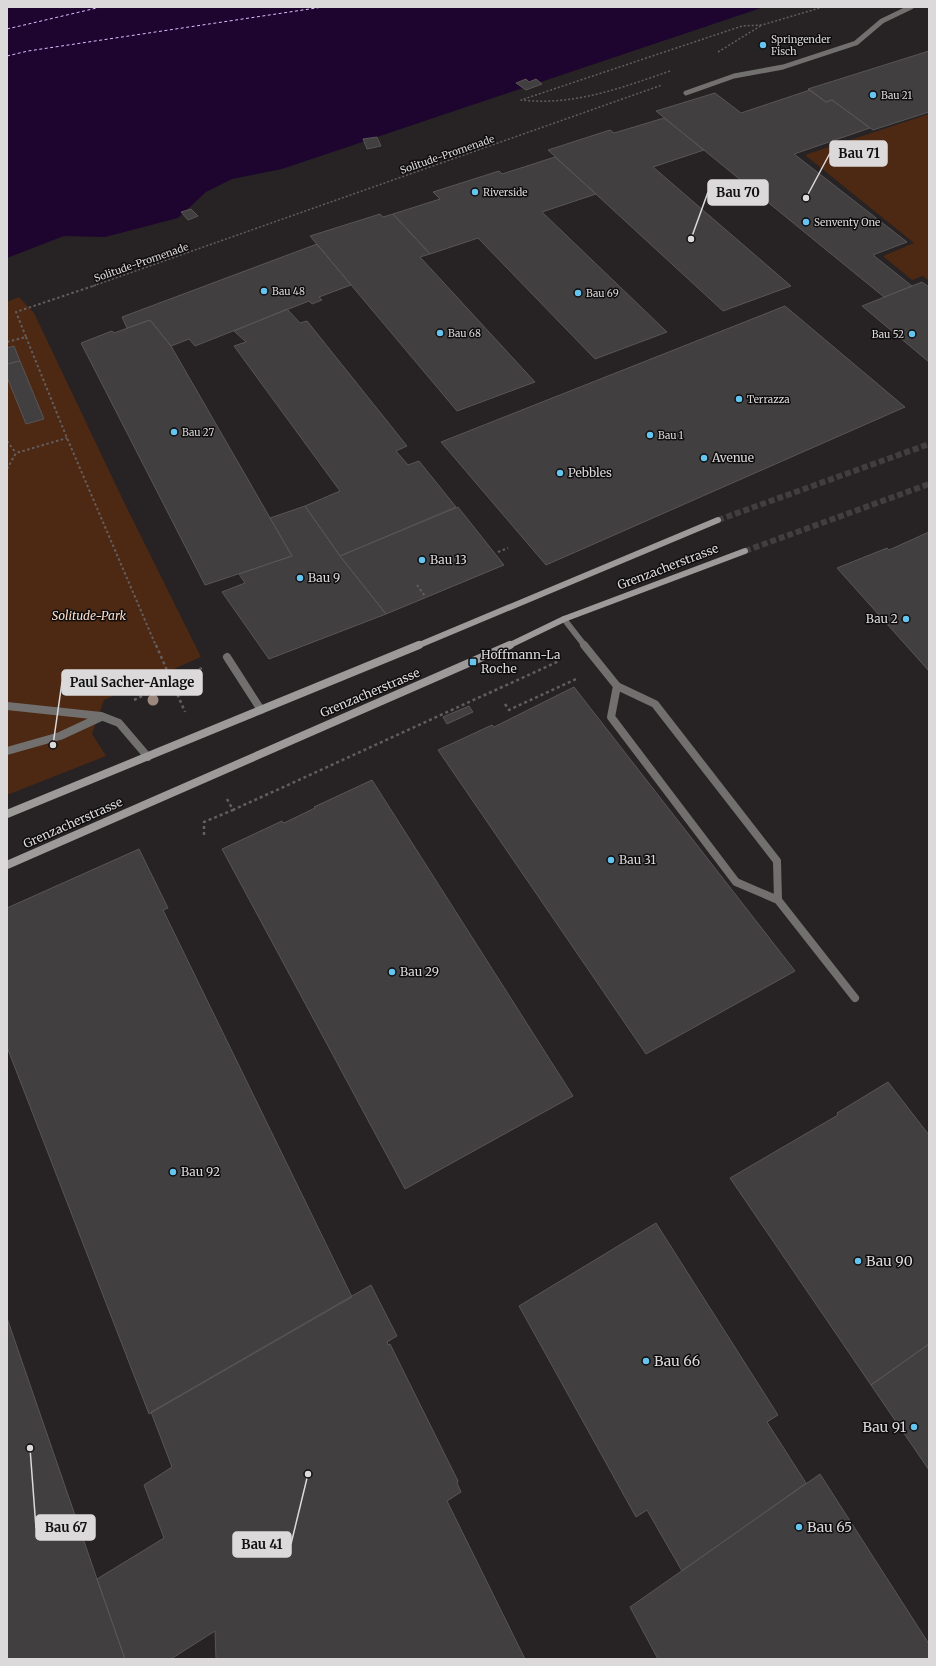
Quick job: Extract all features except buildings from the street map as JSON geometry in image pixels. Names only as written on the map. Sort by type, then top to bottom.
[{"type":"main road","name":"Grenzacherstrasse","points":[[7,814],[262,710],[718,520]]},
{"type":"main road","name":"Grenzacherstrasse","points":[[7,865],[214,773],[473,662],[564,619],[745,551]]},
{"type":"lane","points":[[686,93],[734,76],[783,67],[856,43],[882,21],[911,7]]},
{"type":"lane","points":[[564,619],[617,686],[656,704],[777,861],[778,900]]},
{"type":"lane","points":[[227,657],[262,710]]},
{"type":"lane","points":[[617,686],[611,717],[736,882],[778,900],[855,998]]},
{"type":"lane","points":[[7,706],[101,716],[119,723],[148,756]]},
{"type":"lane","points":[[7,751],[60,736],[101,716]]},
{"type":"path","points":[[671,70],[618,89],[569,100],[536,103],[521,100],[742,26],[762,25],[823,7]]},
{"type":"path","points":[[716,53],[762,25]]},
{"type":"path","name":"Solitude-Promenade","points":[[26,337],[16,312],[100,284],[668,83]]},
{"type":"path","points":[[7,342],[26,337],[67,438],[173,681],[194,737]]},
{"type":"path","points":[[7,469],[16,453],[67,438]]},
{"type":"path","points":[[7,441],[16,453]]},
{"type":"path","points":[[498,552],[508,548]]},
{"type":"path","points":[[417,586],[425,596]]},
{"type":"path","points":[[204,835],[204,822],[559,661],[564,619]]},
{"type":"path","points":[[101,716],[227,657]]},
{"type":"path","points":[[505,704],[509,710],[562,685]]},
{"type":"path","points":[[214,773],[233,810]]},
{"type":"green space","points":[[929,114],[929,281],[923,276],[912,280],[883,256],[914,243],[805,155]]},
{"type":"green space","name":"Solitude-Park","points":[[19,297],[34,313],[122,498],[201,657],[104,700],[92,734],[106,756],[7,795],[7,302]]},
{"type":"shaded area","points":[[7,7],[764,7],[282,169],[232,179],[206,192],[178,218],[105,237],[64,236],[7,258]]},
{"type":"ferry route","points":[[7,29],[101,7]]},
{"type":"ferry route","points":[[7,56],[28,51],[323,7]]},
{"type":"tunnel","points":[[718,520],[929,444]]},
{"type":"tunnel","points":[[745,551],[929,484]]},
{"type":"place","name":"Springender Fisch","points":[[763,45]]},
{"type":"place","name":"Bau 21","points":[[873,95]]},
{"type":"place","name":"Riverside","points":[[475,192]]},
{"type":"place","name":"Bau 71","points":[[806,198]]},
{"type":"place","name":"Senventy One","points":[[806,222]]},
{"type":"place","name":"Bau 70","points":[[691,239]]},
{"type":"place","name":"Bau 48","points":[[264,291]]},
{"type":"place","name":"Bau 69","points":[[578,293]]},
{"type":"place","name":"Bau 68","points":[[440,333]]},
{"type":"place","name":"Bau 52","points":[[912,334]]},
{"type":"place","name":"Terrazza","points":[[739,399]]},
{"type":"place","name":"Bau 27","points":[[174,432]]},
{"type":"place","name":"Bau 1","points":[[650,435]]},
{"type":"place","name":"Avenue","points":[[704,458]]},
{"type":"place","name":"Pebbles","points":[[560,473]]},
{"type":"place","name":"Bau 13","points":[[422,560]]},
{"type":"place","name":"Bau 9","points":[[300,578]]},
{"type":"place","name":"Bau 2","points":[[906,619]]},
{"type":"place","name":"Hoffmann-La Roche","points":[[473,662]]},
{"type":"place","name":"Paul Sacher-Anlage","points":[[53,745]]},
{"type":"place","name":"Bau 31","points":[[611,860]]},
{"type":"place","name":"Bau 29","points":[[392,972]]},
{"type":"place","name":"Bau 92","points":[[173,1172]]},
{"type":"place","name":"Bau 90","points":[[858,1261]]},
{"type":"place","name":"Bau 66","points":[[646,1361]]},
{"type":"place","name":"Bau 91","points":[[914,1427]]},
{"type":"place","name":"Bau 67","points":[[30,1448]]},
{"type":"place","name":"Bau 41","points":[[308,1474]]},
{"type":"place","name":"Bau 65","points":[[799,1527]]}]
